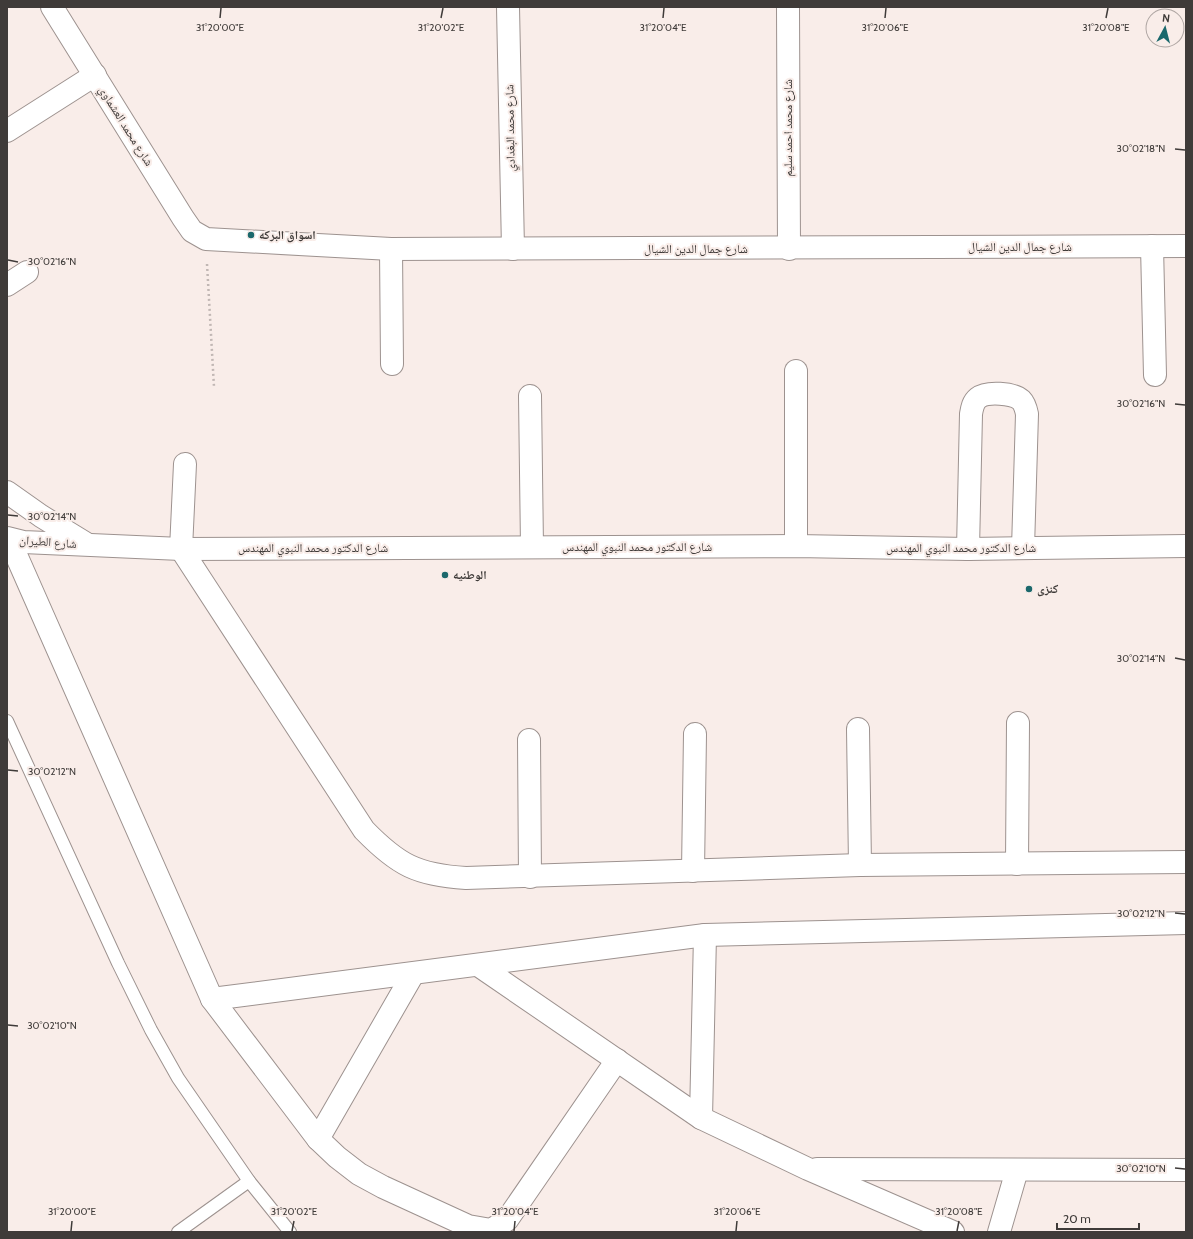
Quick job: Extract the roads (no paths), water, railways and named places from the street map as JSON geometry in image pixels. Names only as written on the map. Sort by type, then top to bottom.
[{"type":"street","name":"شارع محمد العشماوي","points":[[53,7],[183,218],[192,230],[206,239]]},
{"type":"street","name":"شارع محمد البغدادي","points":[[508,7],[513,249]]},
{"type":"street","name":"شارع محمد احمد سليم","points":[[788,7],[788,249]]},
{"type":"street","points":[[7,131],[95,75]]},
{"type":"street","name":"شارع جمال الدين الشيال","points":[[206,239],[392,249],[788,249],[1186,246]]},
{"type":"street","points":[[1152,246],[1155,375]]},
{"type":"street","points":[[392,249],[392,364]]},
{"type":"street","points":[[7,285],[27,272]]},
{"type":"street","points":[[796,371],[796,546]]},
{"type":"street","points":[[968,549],[972,405],[978,398],[987,394],[1014,396],[1021,400],[1027,414],[1023,548]]},
{"type":"street","points":[[530,396],[532,548]]},
{"type":"street","points":[[185,464],[181,549],[364,830],[384,851],[409,867],[437,876],[466,878],[860,865],[1186,862]]},
{"type":"street","name":"شارع الطيران","points":[[7,492],[41,516],[88,544]]},
{"type":"street","points":[[8,538],[212,999],[318,1139],[337,1157],[359,1174],[383,1187],[468,1226],[491,1230],[507,1220],[617,1060]]},
{"type":"street","name":"شارع الطيران","points":[[8,538],[23,542],[88,544]]},
{"type":"street","name":"شارع الدكتور محمد النبوي المهندس","points":[[88,544],[181,549],[796,546],[968,549],[1186,546]]},
{"type":"street","points":[[1018,723],[1018,864]]},
{"type":"street","points":[[858,729],[860,865]]},
{"type":"street","points":[[693,871],[695,734]]},
{"type":"street","points":[[529,740],[530,876]]},
{"type":"street","points":[[212,999],[705,935],[1186,923]]},
{"type":"street","points":[[701,1118],[705,935]]},
{"type":"street","points":[[478,965],[701,1118],[808,1169],[953,1232]]},
{"type":"street","points":[[318,1139],[413,974]]},
{"type":"street","points":[[808,1169],[1186,1170]]},
{"type":"street","points":[[999,1232],[1017,1170]]},
{"type":"lane","points":[[7,721],[118,964],[151,1030],[178,1078],[249,1181],[290,1232]]},
{"type":"lane","points":[[178,1232],[249,1181]]},
{"type":"place","name":"اسواق البركه","points":[[251,235]]},
{"type":"place","name":"الوطنيه","points":[[445,575]]},
{"type":"place","name":"كنزى","points":[[1029,589]]}]
